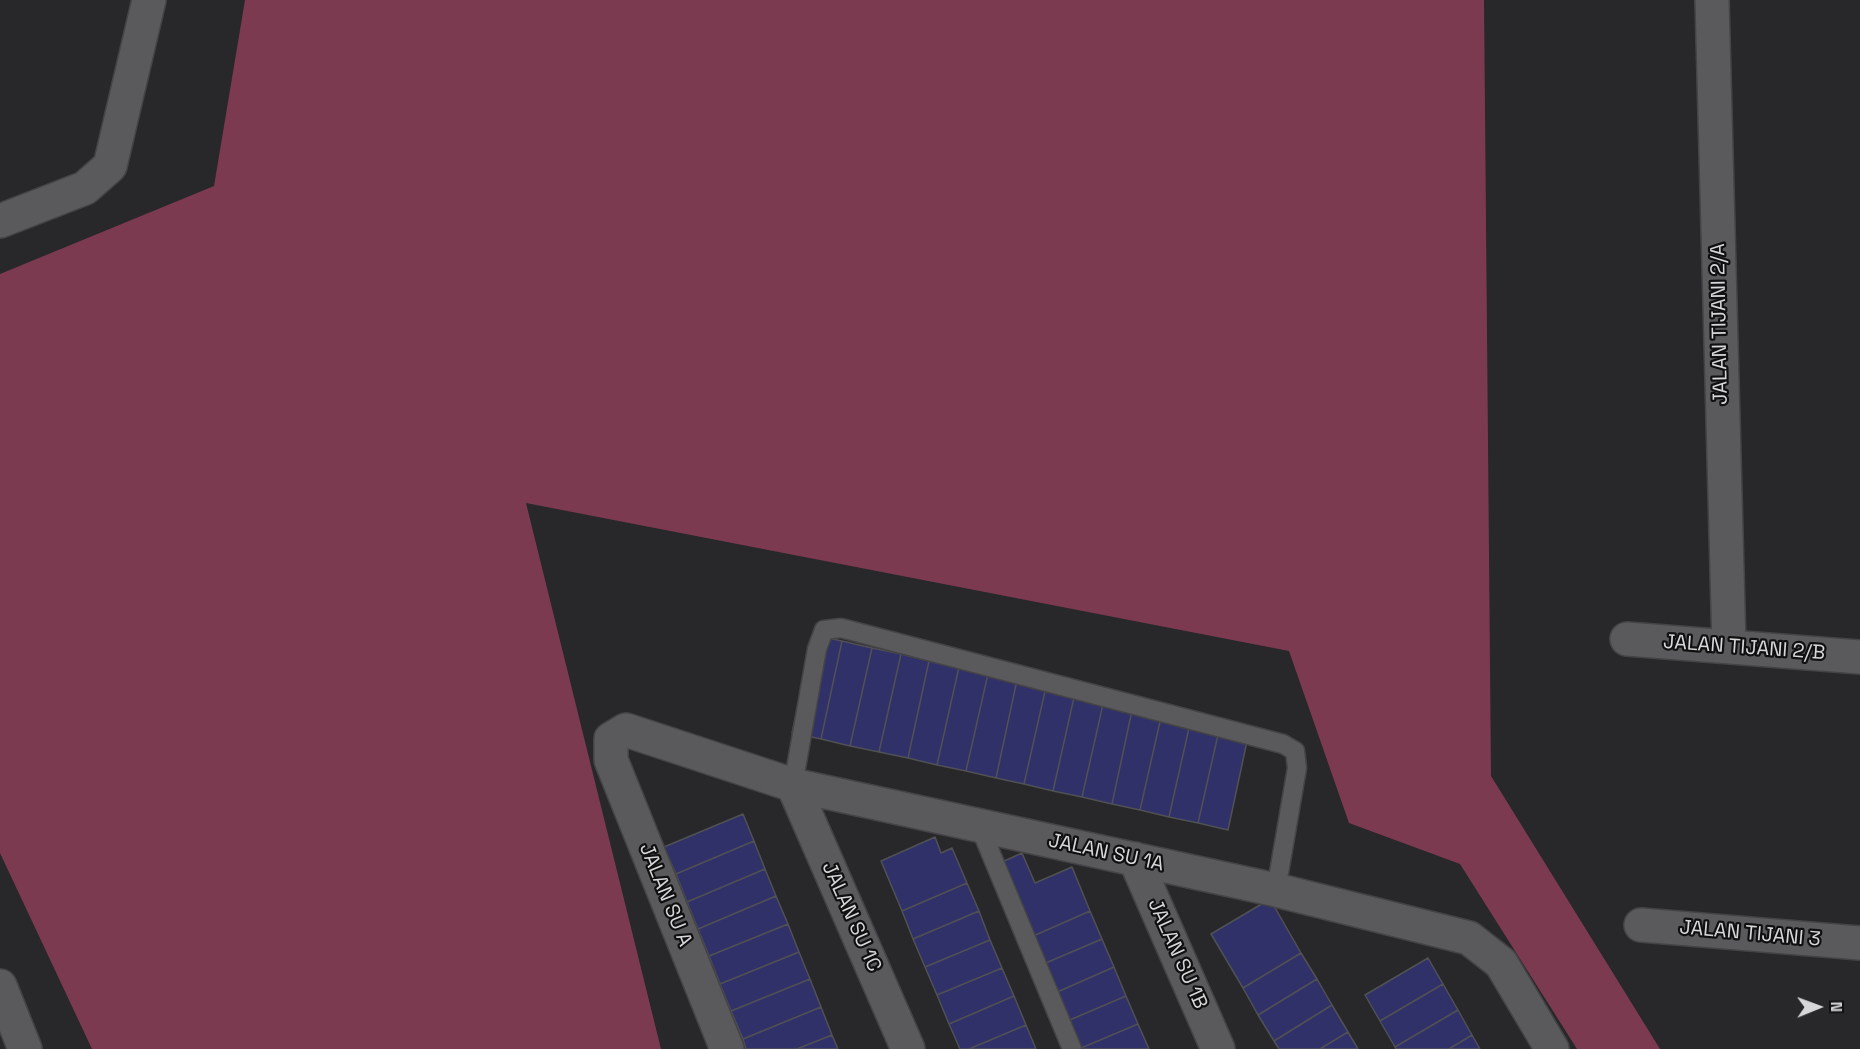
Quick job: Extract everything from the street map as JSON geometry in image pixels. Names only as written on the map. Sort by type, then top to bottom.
[{"type":"street","points":[[0,221],[85,188],[110,166],[149,0]]},
{"type":"street","name":"JALAN TIJANI 2/A","points":[[1712,0],[1729,647]]},
{"type":"street","name":"JALAN TIJANI 2/B","points":[[1627,639],[1860,657]]},
{"type":"street","name":"JALAN SU 1A","points":[[611,739],[627,730],[793,785],[1276,890],[1469,938],[1501,963],[1552,1049]]},
{"type":"street","name":"JALAN SU A","points":[[611,739],[611,760],[727,1049]]},
{"type":"street","name":"JALAN SU 1C","points":[[793,785],[908,1049]]},
{"type":"street","name":"JALAN SU 1B","points":[[1135,859],[1218,1049]]},
{"type":"street","name":"JALAN TIJANI 3","points":[[1641,925],[1860,944]]},
{"type":"street","points":[[0,986],[25,1049]]},
{"type":"lane","points":[[793,785],[817,649],[824,630],[841,628],[1283,744],[1295,751],[1297,768],[1276,890]]},
{"type":"lane","points":[[980,825],[1072,1049]]},
{"type":"shaded area","points":[[245,0],[1484,0],[1491,776],[1660,1049],[1577,1049],[1460,864],[1349,823],[1289,651],[526,503],[661,1049],[92,1049],[0,853],[0,274],[214,186]]},
{"type":"building","points":[[813,635],[842,641],[821,739],[792,733]]},
{"type":"building","points":[[842,641],[872,648],[850,746],[821,739]]},
{"type":"building","points":[[872,648],[901,654],[879,752],[850,746]]},
{"type":"building","points":[[901,654],[929,661],[908,758],[879,752]]},
{"type":"building","points":[[929,661],[959,667],[937,765],[908,758]]},
{"type":"building","points":[[959,667],[988,674],[966,771],[937,765]]},
{"type":"building","points":[[988,674],[1017,680],[996,778],[966,771]]},
{"type":"building","points":[[1017,680],[1046,687],[1024,784],[996,778]]},
{"type":"building","points":[[1046,687],[1075,693],[1053,791],[1024,784]]},
{"type":"building","points":[[1075,693],[1104,700],[1082,797],[1053,791]]},
{"type":"building","points":[[1104,700],[1133,706],[1112,804],[1082,797]]},
{"type":"building","points":[[1133,706],[1162,713],[1140,810],[1112,804]]},
{"type":"building","points":[[1162,713],[1191,719],[1169,817],[1140,810]]},
{"type":"building","points":[[1191,719],[1220,726],[1198,823],[1169,817]]},
{"type":"building","points":[[1220,726],[1249,732],[1228,830],[1198,823]]},
{"type":"building","points":[[743,814],[754,841],[676,874],[664,847]]},
{"type":"building","points":[[935,837],[941,853],[952,848],[967,883],[902,911],[881,861]]},
{"type":"building","points":[[754,841],[765,869],[687,902],[676,874]]},
{"type":"building","points":[[1022,853],[1035,883],[1072,867],[1090,911],[1022,941],[991,867]]},
{"type":"building","points":[[765,869],[776,896],[698,929],[687,902]]},
{"type":"building","points":[[967,883],[979,911],[913,939],[902,911]]},
{"type":"building","points":[[776,896],[788,924],[709,956],[698,929]]},
{"type":"building","points":[[1270,899],[1301,953],[1243,988],[1211,934]]},
{"type":"building","points":[[979,911],[990,940],[925,967],[913,939]]},
{"type":"building","points":[[1090,911],[1102,939],[1034,968],[1022,941]]},
{"type":"building","points":[[788,924],[799,952],[720,984],[709,956]]},
{"type":"building","points":[[1102,939],[1114,967],[1046,997],[1034,968]]},
{"type":"building","points":[[990,940],[1002,968],[937,995],[925,967]]},
{"type":"building","points":[[799,952],[810,979],[731,1011],[720,984]]},
{"type":"building","points":[[1301,953],[1317,979],[1258,1015],[1243,988]]},
{"type":"building","points":[[1428,958],[1443,984],[1380,1021],[1365,995]]},
{"type":"building","points":[[1114,967],[1126,996],[1058,1025],[1046,997]]},
{"type":"building","points":[[1002,968],[1014,996],[949,1024],[937,995]]},
{"type":"building","points":[[810,979],[821,1007],[743,1039],[731,1011]]},
{"type":"building","points":[[1317,979],[1332,1005],[1274,1041],[1258,1015]]},
{"type":"building","points":[[1443,984],[1458,1010],[1395,1047],[1380,1021]]},
{"type":"building","points":[[1014,996],[1026,1025],[969,1049],[960,1049],[949,1024]]},
{"type":"building","points":[[1126,996],[1138,1024],[1079,1049],[1058,1025]]},
{"type":"building","points":[[1332,1005],[1348,1032],[1320,1049],[1279,1049],[1274,1041]]},
{"type":"building","points":[[821,1007],[832,1035],[797,1049],[746,1049],[743,1039]]},
{"type":"building","points":[[1458,1010],[1472,1035],[1449,1049],[1396,1049],[1395,1047]]},
{"type":"building","points":[[1138,1024],[1149,1049],[1079,1049]]},
{"type":"building","points":[[1026,1025],[1036,1049],[969,1049]]},
{"type":"building","points":[[1348,1032],[1358,1049],[1320,1049]]},
{"type":"building","points":[[832,1035],[838,1049],[797,1049]]},
{"type":"building","points":[[1472,1035],[1480,1049],[1449,1049]]}]
